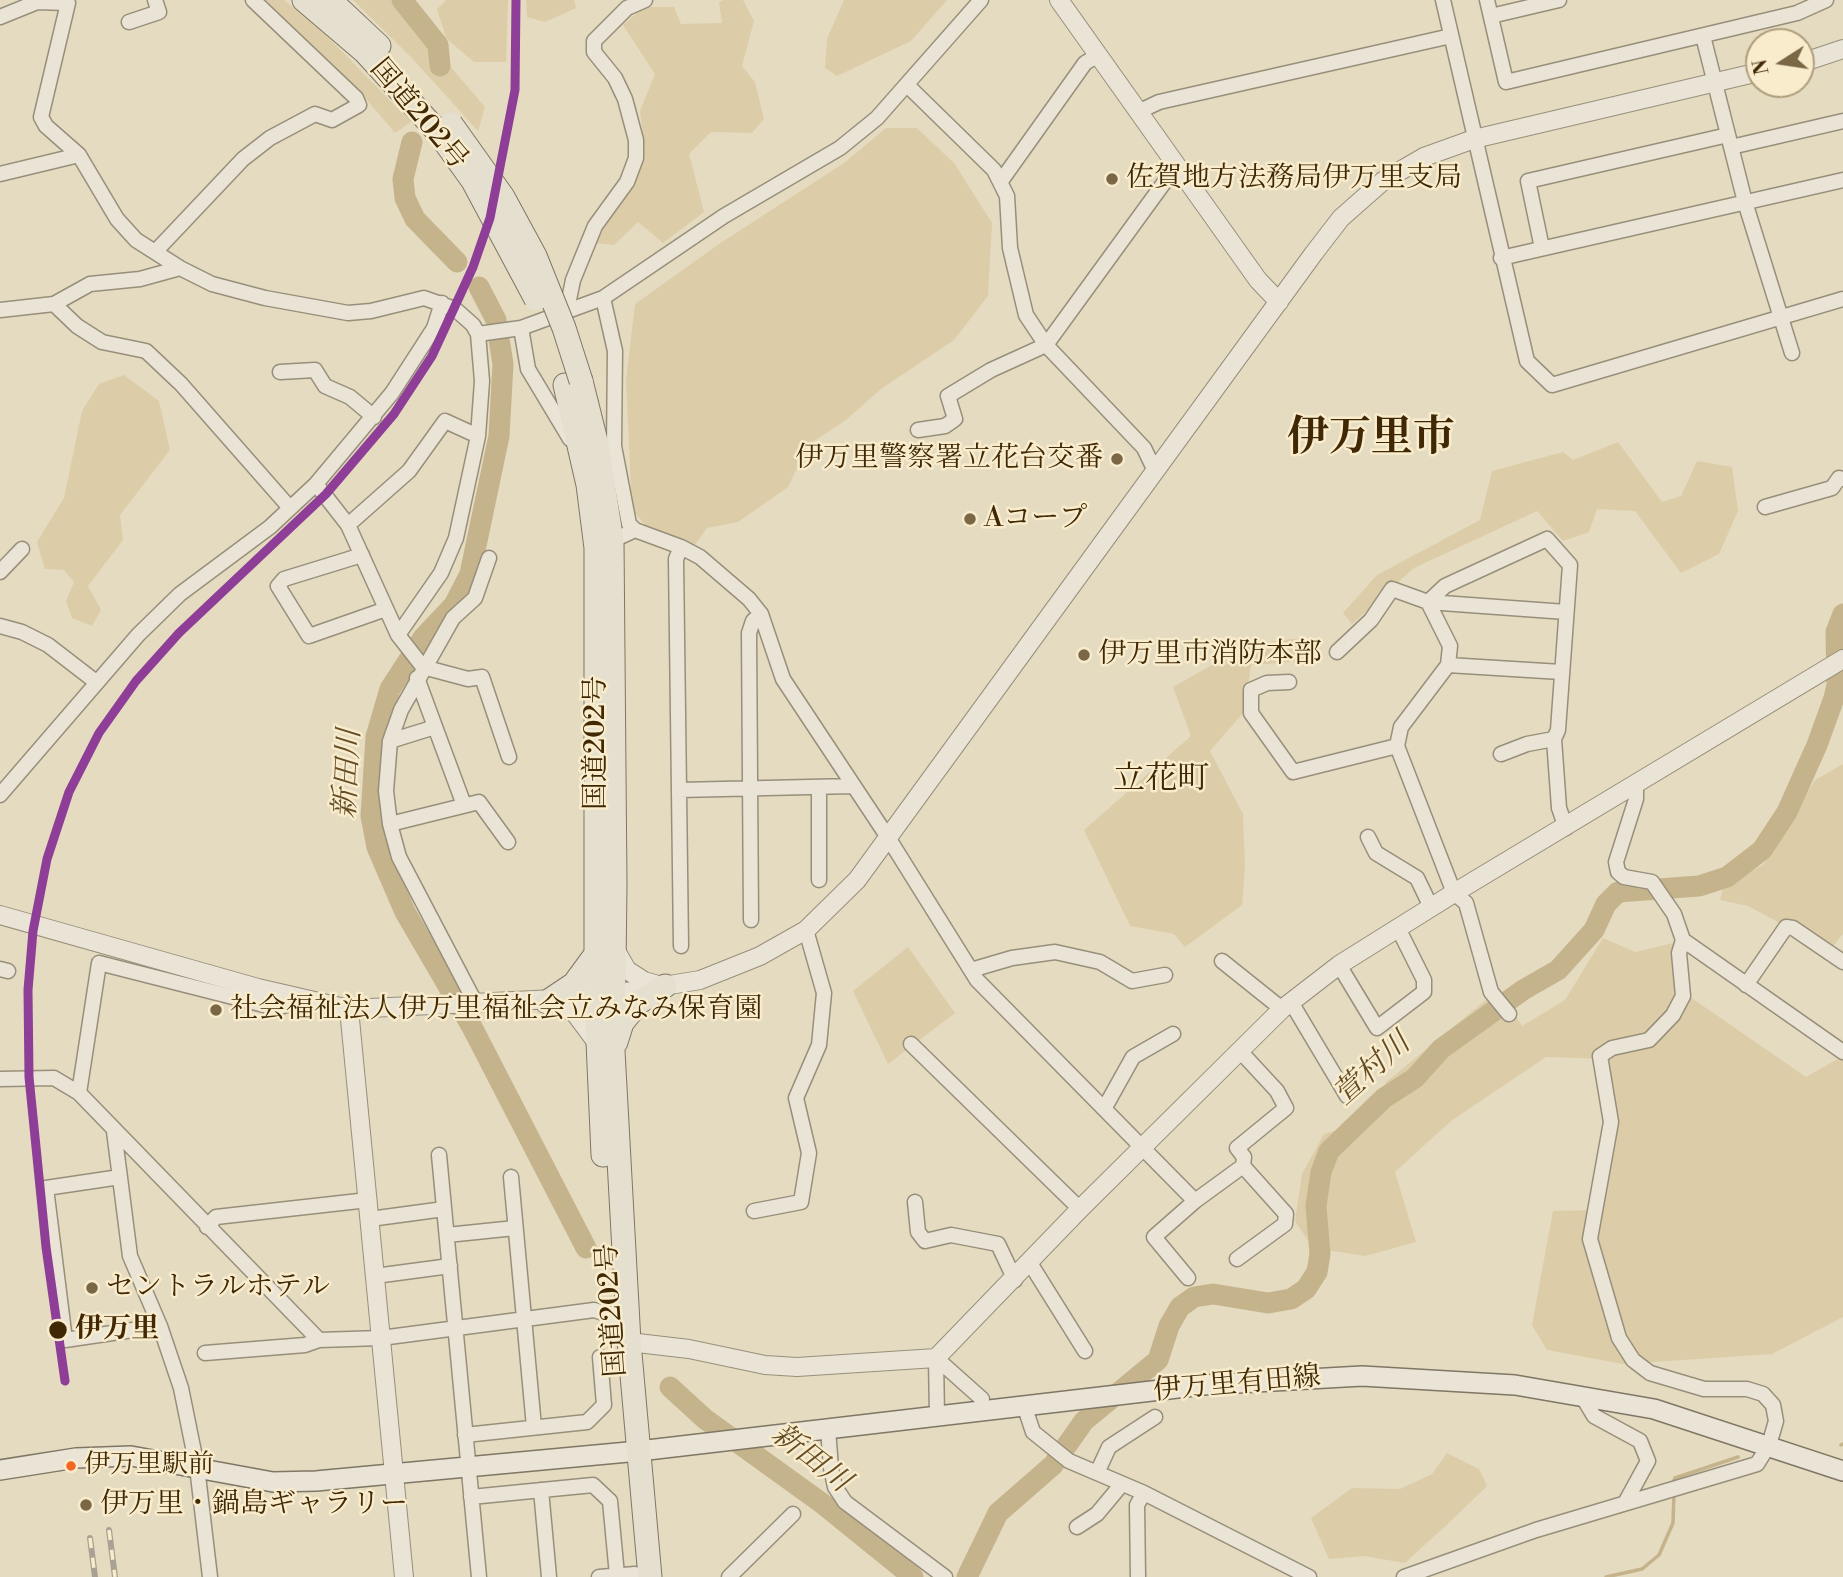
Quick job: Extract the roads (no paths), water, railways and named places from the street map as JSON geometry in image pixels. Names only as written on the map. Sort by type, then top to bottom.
[{"type":"highway","name":"国道202号","points":[[304,0],[365,52],[444,128]]},
{"type":"highway","name":"国道202号","points":[[330,0],[392,59],[444,128],[529,282],[596,443],[604,544],[604,996],[613,1316],[631,1452]]},
{"type":"highway","points":[[547,1002],[574,984],[605,949]]},
{"type":"highway","points":[[605,1047],[638,1003],[665,986]]},
{"type":"highway","name":"国道202号","points":[[605,1047],[629,1342],[634,1576]]},
{"type":"main road","name":"伊万里有田線","points":[[0,1470],[76,1458],[131,1456],[273,1482],[394,1474],[631,1452],[1025,1408],[1203,1385],[1362,1376],[1516,1385],[1654,1409],[1843,1471]]},
{"type":"street","points":[[129,22],[159,12],[155,0]]},
{"type":"street","points":[[155,253],[243,159],[270,138],[315,114],[332,120],[359,105],[356,98],[253,0]]},
{"type":"street","points":[[566,314],[573,281],[595,226],[627,182],[636,158],[636,140],[625,99],[615,78],[594,52],[594,41],[627,8],[645,0]]},
{"type":"street","points":[[478,334],[516,329],[566,314],[603,298],[724,216],[840,148],[877,118],[981,0]]},
{"type":"street","points":[[1059,0],[1258,280],[1279,302]]},
{"type":"street","points":[[1443,0],[1527,361],[1552,385],[1843,299]]},
{"type":"street","points":[[1487,0],[1506,82],[1797,13],[1826,0]]},
{"type":"street","points":[[1491,16],[1559,0]]},
{"type":"street","points":[[0,17],[37,2],[71,2],[41,117],[46,126],[79,155],[117,219],[136,240],[155,253],[212,284],[265,298],[348,313],[371,311],[424,298],[456,309],[478,334],[482,381],[478,436],[456,538],[441,573],[398,635]]},
{"type":"street","points":[[1138,112],[1159,102],[1451,36]]},
{"type":"street","points":[[1703,36],[1745,202],[1792,353]]},
{"type":"street","points":[[1815,58],[1843,48]]},
{"type":"street","points":[[1001,181],[1086,63],[1097,55]]},
{"type":"street","points":[[0,915],[258,988],[349,1009],[547,1002],[604,996],[700,980],[736,966],[806,930],[857,880],[1341,218],[1382,181],[1424,157],[1474,139],[1745,76]]},
{"type":"street","points":[[907,85],[994,170],[1001,181],[1010,215],[1010,248],[1019,297],[1026,316],[1046,345],[1144,448],[1155,471]]},
{"type":"street","points":[[1542,248],[1528,181],[1843,121]]},
{"type":"street","points":[[0,174],[79,155]]},
{"type":"street","points":[[918,430],[945,426],[955,419],[948,396],[991,370],[1046,345],[1166,180],[1178,169]]},
{"type":"street","points":[[1501,258],[1843,180]]},
{"type":"street","points":[[0,310],[54,304],[90,285],[140,279],[180,268]]},
{"type":"street","points":[[603,298],[615,351],[596,443],[629,524],[635,530],[700,557],[749,599],[761,614],[782,679],[889,839],[971,970],[1195,1201]]},
{"type":"street","points":[[0,795],[96,682],[180,594],[250,543],[316,484],[374,417],[434,328],[442,303]]},
{"type":"street","points":[[54,304],[76,326],[102,342],[146,351],[181,384],[290,508]]},
{"type":"street","points":[[516,329],[528,369],[570,439],[596,443]]},
{"type":"street","points":[[280,372],[315,370],[325,386],[350,397],[374,417]]},
{"type":"street","points":[[348,526],[408,471],[445,421],[478,436]]},
{"type":"street","points":[[1765,507],[1832,488],[1839,478],[1843,479]]},
{"type":"street","points":[[316,484],[348,526],[398,635],[420,672],[435,727],[464,805]]},
{"type":"street","points":[[604,544],[635,530]]},
{"type":"street","points":[[1428,602],[1445,586],[1546,539],[1570,565],[1558,730],[1554,739],[1559,808],[1566,828]]},
{"type":"street","points":[[681,547],[676,559],[681,946]]},
{"type":"street","points":[[0,572],[22,549]]},
{"type":"street","points":[[362,555],[284,579],[278,586],[309,636],[386,609]]},
{"type":"street","points":[[476,1004],[399,857],[390,824],[386,791],[390,741],[420,672],[453,618],[475,598],[489,558]]},
{"type":"street","points":[[1337,652],[1371,620],[1392,589],[1428,602],[1566,612]]},
{"type":"street","points":[[1428,602],[1450,646],[1448,665],[1401,727],[1397,747],[1454,893],[1466,903],[1491,992],[1509,1014]]},
{"type":"street","points":[[751,920],[749,634],[753,621],[761,614]]},
{"type":"street","points":[[0,626],[48,645],[96,682]]},
{"type":"street","points":[[205,1353],[305,1345],[319,1340],[381,1338],[594,1310],[613,1316],[629,1342],[689,1349],[765,1365],[797,1367],[936,1358],[1015,1280],[1080,1209],[1287,1005],[1339,965],[1431,907],[1843,659]]},
{"type":"street","points":[[1448,665],[1562,672]]},
{"type":"street","points":[[420,672],[468,679],[482,677],[509,757]]},
{"type":"street","points":[[1289,682],[1267,683],[1251,690],[1251,713],[1293,772],[1397,747]]},
{"type":"street","points":[[390,741],[435,727]]},
{"type":"street","points":[[1501,754],[1527,744],[1554,739]]},
{"type":"street","points":[[1405,1577],[1536,1530],[1756,1464],[1769,1445],[1776,1422],[1773,1405],[1763,1394],[1747,1390],[1704,1388],[1650,1373],[1633,1360],[1619,1339],[1590,1239],[1611,1122],[1600,1056],[1612,1048],[1649,1040],[1673,1015],[1683,996],[1679,953],[1683,940],[1681,928],[1666,900],[1652,882],[1624,877],[1616,862],[1636,799],[1636,785]]},
{"type":"street","points":[[679,790],[853,786]]},
{"type":"street","points":[[819,788],[819,880]]},
{"type":"street","points":[[390,824],[479,802],[508,842]]},
{"type":"street","points":[[1368,837],[1376,853],[1417,878],[1431,907]]},
{"type":"street","points":[[1746,985],[1786,927],[1793,928],[1843,962]]},
{"type":"street","points":[[1339,965],[1377,1028],[1424,992],[1424,980],[1398,928]]},
{"type":"street","points":[[754,1211],[801,1202],[809,1153],[796,1098],[819,1045],[824,993],[806,930]]},
{"type":"street","points":[[1683,940],[1843,1052]]},
{"type":"street","points":[[605,949],[634,976],[665,986]]},
{"type":"street","points":[[971,970],[1012,958],[1055,952],[1100,962],[1132,981],[1165,975]]},
{"type":"street","points":[[1222,961],[1287,1005],[1347,1096]]},
{"type":"street","points":[[79,1093],[99,963],[276,1008],[304,1000]]},
{"type":"street","points":[[547,1002],[574,1012],[605,1047]]},
{"type":"street","points":[[349,1009],[404,1577]]},
{"type":"street","points":[[1104,1109],[1133,1057],[1173,1034]]},
{"type":"street","points":[[911,1044],[1080,1209]]},
{"type":"street","points":[[1237,1259],[1285,1224],[1286,1214],[1244,1166],[1244,1157],[1237,1148],[1286,1108],[1277,1091],[1240,1051]]},
{"type":"street","points":[[0,1079],[54,1078],[79,1093],[319,1340]]},
{"type":"street","points":[[114,1131],[130,1256],[160,1326],[181,1388],[197,1467],[210,1577]]},
{"type":"street","points":[[439,1155],[479,1577]]},
{"type":"street","points":[[1188,1278],[1154,1237],[1195,1201],[1244,1166]]},
{"type":"street","points":[[120,1177],[46,1188],[65,1340],[160,1326]]},
{"type":"street","points":[[511,1177],[534,1427]]},
{"type":"street","points":[[915,1202],[918,1232],[925,1241],[951,1235],[998,1244],[1015,1280]]},
{"type":"street","points":[[207,1227],[216,1217],[444,1209]]},
{"type":"street","points":[[447,1235],[515,1228]]},
{"type":"street","points":[[1030,1263],[1085,1351]]},
{"type":"street","points":[[375,1276],[450,1266]]},
{"type":"street","points":[[466,1435],[587,1422],[604,1405],[600,1357]]},
{"type":"street","points":[[936,1358],[982,1398]]},
{"type":"street","points":[[936,1358],[937,1417]]},
{"type":"street","points":[[1582,1396],[1594,1416],[1640,1441],[1648,1461],[1625,1503]]},
{"type":"street","points":[[1025,1408],[1033,1432],[1053,1451],[1069,1461],[1144,1493],[1309,1577]]},
{"type":"street","points":[[1097,1473],[1109,1447],[1155,1417]]},
{"type":"street","points":[[828,1429],[835,1487],[845,1502],[945,1577]]},
{"type":"street","points":[[1077,1527],[1097,1514],[1122,1483]]},
{"type":"street","points":[[471,1497],[593,1485],[610,1501],[634,1576],[599,1577]]},
{"type":"street","points":[[541,1490],[549,1577]]},
{"type":"street","points":[[1138,1577],[1137,1505],[1144,1493]]},
{"type":"street","points":[[729,1577],[793,1514]]},
{"type":"waterway","name":"新田川","points":[[402,0],[438,45],[440,66]]},
{"type":"waterway","name":"新田川","points":[[412,142],[403,179],[405,198],[415,219],[457,262]]},
{"type":"waterway","name":"新田川","points":[[479,287],[496,320],[503,364],[499,436],[470,574],[454,605],[423,638],[390,689],[376,737],[371,816],[377,847],[405,912],[472,1027],[586,1248]]},
{"type":"waterway","name":"萱村川","points":[[967,1577],[998,1513],[1053,1465],[1084,1421],[1158,1360],[1169,1326],[1180,1307],[1194,1297],[1213,1294],[1268,1303],[1291,1299],[1306,1289],[1317,1272],[1320,1254],[1316,1206],[1321,1172],[1329,1151],[1384,1098],[1415,1078],[1441,1049],[1523,990],[1558,970],[1594,930],[1606,904],[1618,892],[1699,886],[1727,877],[1762,850],[1787,812],[1817,745],[1834,698],[1837,685],[1836,632],[1843,614]]},
{"type":"waterway","name":"新田川","points":[[670,1387],[705,1419],[823,1504],[913,1577]]},
{"type":"waterway","points":[[1672,1485],[1675,1478],[1738,1457]]},
{"type":"waterway","points":[[1606,1577],[1642,1569],[1659,1555],[1673,1523],[1674,1493]]},
{"type":"railway","points":[[109,1530],[115,1577]]},
{"type":"railway","points":[[90,1538],[95,1577]]},
{"type":"place","name":"佐賀地方法務局伊万里支局","points":[[1112,179]]},
{"type":"place","name":"伊万里警察署立花台交番","points":[[1117,459]]},
{"type":"place","name":"Aコープ","points":[[970,519]]},
{"type":"place","name":"伊万里市消防本部","points":[[1084,655]]},
{"type":"place","name":"社会福祉法人伊万里福祉会立みなみ保育園","points":[[216,1010]]},
{"type":"place","name":"セントラルホテル","points":[[92,1288]]},
{"type":"place","name":"伊万里","points":[[58,1330]]},
{"type":"place","name":"伊万里駅前","points":[[71,1466]]},
{"type":"place","name":"伊万里・鍋島ギャラリー","points":[[86,1505]]},
{"type":"district","name":"伊万里市","points":[[1371,440]]},
{"type":"district","name":"立花町","points":[[1161,780]]}]
